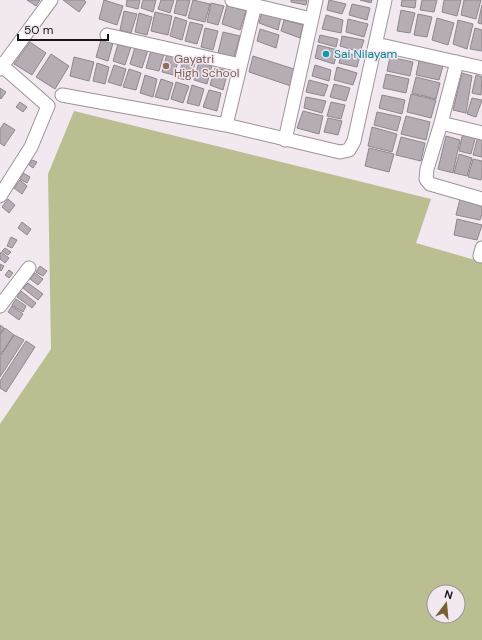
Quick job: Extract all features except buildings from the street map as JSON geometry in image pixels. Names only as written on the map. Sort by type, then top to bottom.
[{"type":"street","points":[[0,196],[32,147],[48,106],[1,66],[51,0]]},
{"type":"street","points":[[232,0],[311,19]]},
{"type":"street","points":[[285,140],[316,0]]},
{"type":"street","points":[[62,95],[226,125],[340,152],[349,150],[354,141],[385,0]]},
{"type":"street","points":[[226,125],[255,5]]},
{"type":"street","points":[[107,35],[240,65]]},
{"type":"street","points":[[376,44],[482,68]]},
{"type":"street","points":[[457,62],[441,123],[427,168],[426,179],[430,184],[482,199]]},
{"type":"street","points":[[441,123],[482,133]]},
{"type":"street","points":[[0,306],[29,268]]},
{"type":"green space","points":[[74,111],[431,199],[416,243],[482,262],[482,640],[0,640],[0,424],[51,349],[48,174]]},
{"type":"place","name":"Sai Nilayam","points":[[326,54]]},
{"type":"place","name":"Gayatri High School","points":[[166,66]]}]
